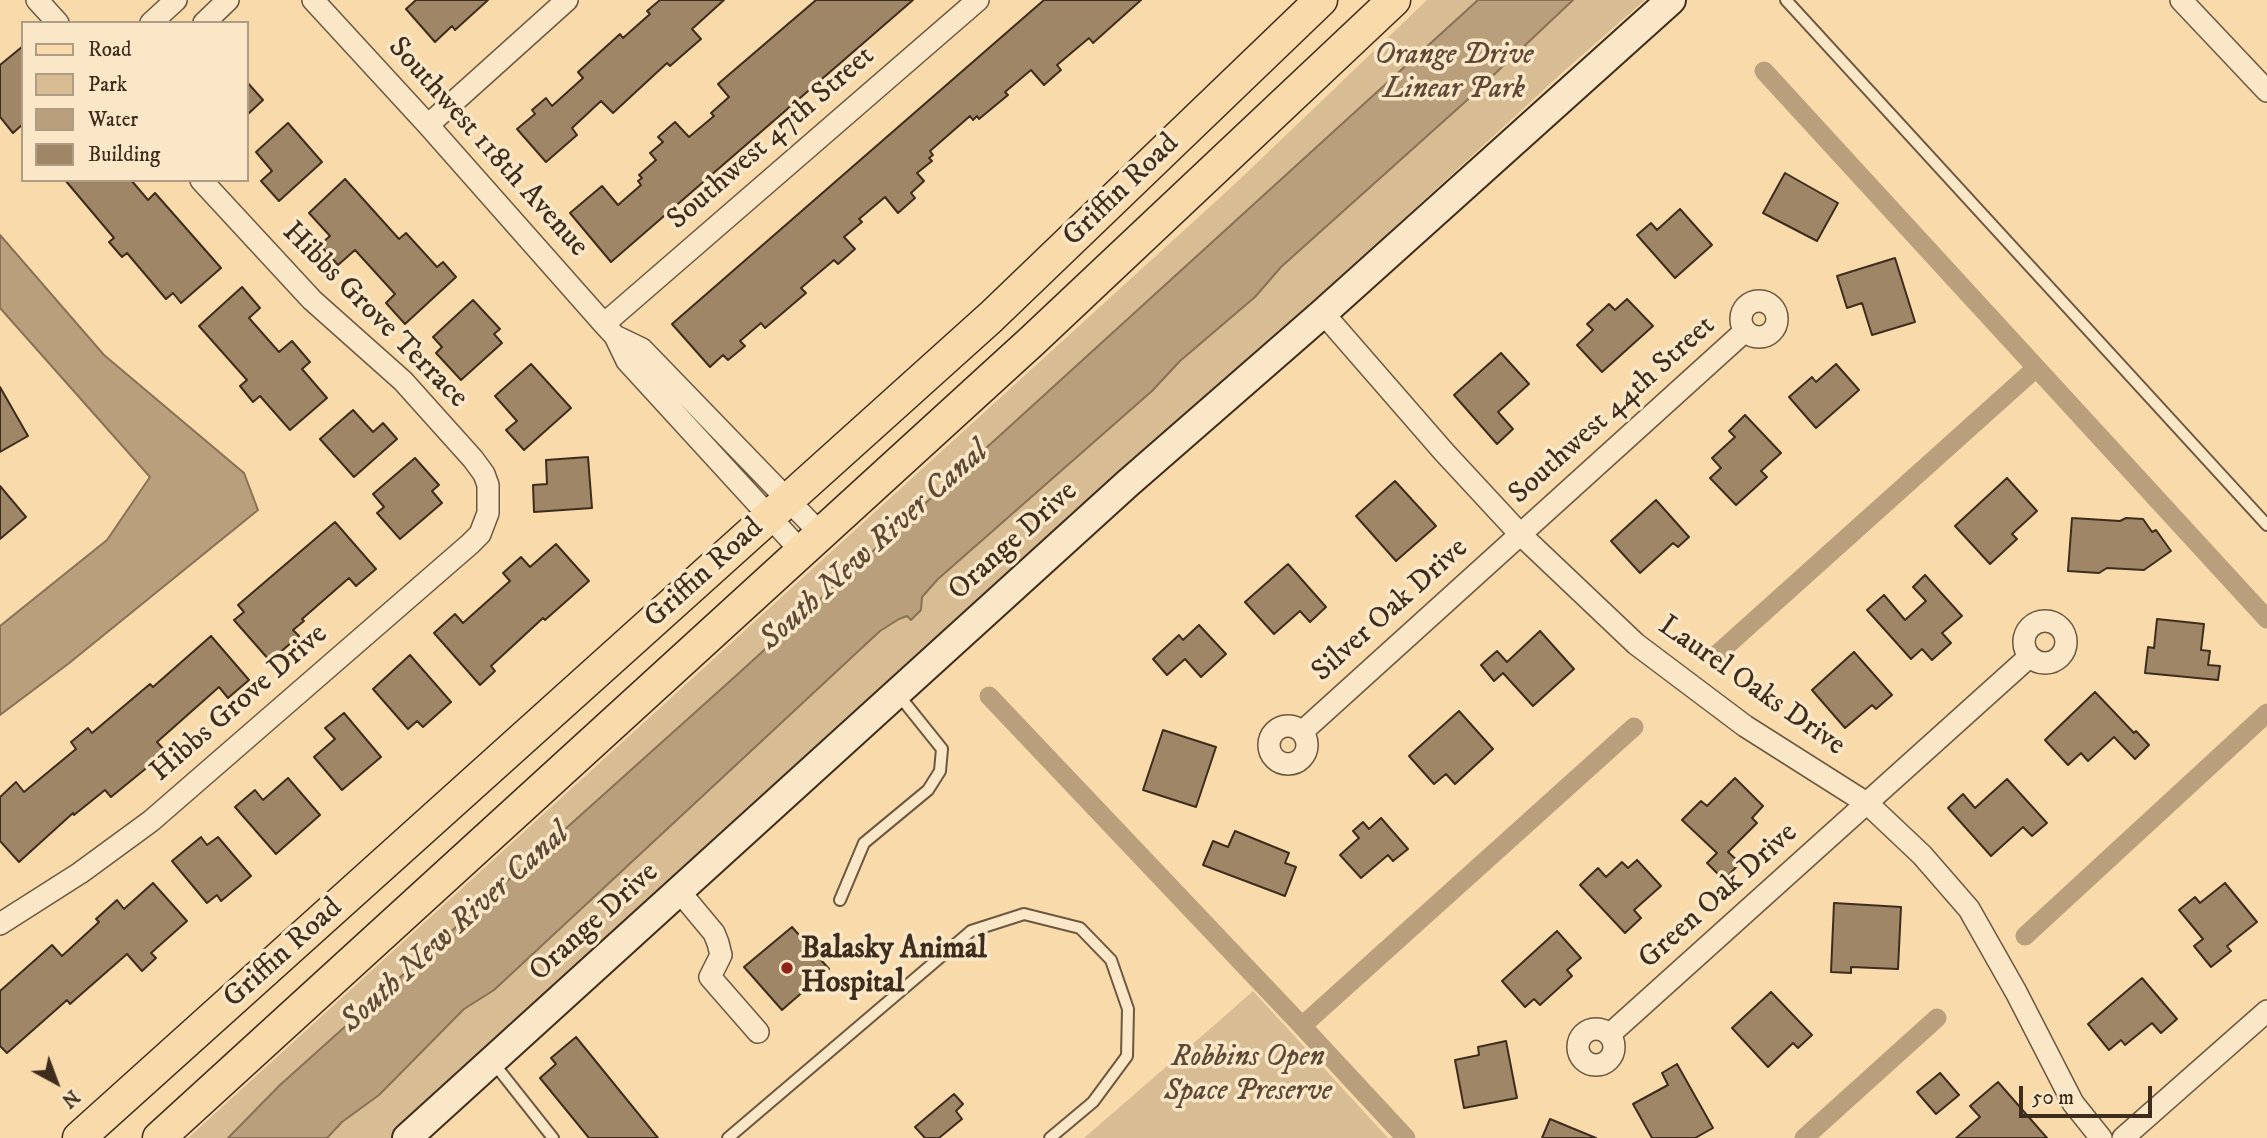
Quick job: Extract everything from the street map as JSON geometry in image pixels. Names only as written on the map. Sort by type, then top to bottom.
[{"type":"main road","name":"Griffin Road","points":[[79,1138],[991,317],[1321,0]]},
{"type":"main road","name":"Griffin Road","points":[[159,1138],[1032,341],[1394,0]]},
{"type":"street","points":[[37,0],[56,21]]},
{"type":"street","points":[[153,21],[176,0]]},
{"type":"street","points":[[206,21],[228,0]]},
{"type":"street","name":"Southwest 118th Avenue","points":[[313,0],[610,330],[627,361],[779,508],[811,543]]},
{"type":"street","points":[[428,125],[567,0]]},
{"type":"street","name":"Southwest 47th Street","points":[[610,330],[978,0]]},
{"type":"street","name":"Orange Drive","points":[[407,1138],[1127,484],[1323,313],[1671,0]]},
{"type":"street","points":[[2181,0],[2267,91]]},
{"type":"street","name":"Hibbs Grove Terrace","points":[[203,182],[312,300],[402,381],[473,459],[484,474],[490,502]]},
{"type":"street","name":"Laurel Oaks Drive","points":[[1323,313],[1444,452],[1520,534],[1636,643],[1745,726],[1868,804],[1922,855],[1969,909],[2016,992],[2073,1103],[2101,1138]]},
{"type":"street","name":"Southwest 44th Street","points":[[1520,534],[1745,331]]},
{"type":"street","name":"Hibbs Grove Drive","points":[[0,924],[68,881],[151,821],[470,544],[480,534],[490,502]]},
{"type":"street","name":"Silver Oak Drive","points":[[1303,732],[1520,534]]},
{"type":"street","name":"Green Oak Drive","points":[[1609,1035],[2029,657]]},
{"type":"street","points":[[679,891],[715,933],[721,955],[710,977],[758,1032]]},
{"type":"street","points":[[2123,1138],[2267,1011]]},
{"type":"lane","points":[[1786,0],[2267,525]]},
{"type":"lane","points":[[840,900],[864,843],[928,790],[940,771],[942,749],[897,694]]},
{"type":"lane","points":[[727,1138],[971,930],[1024,914],[1080,928],[1111,960],[1128,1009],[1127,1056],[1093,1102],[1050,1138]]},
{"type":"lane","points":[[492,1061],[553,1138]]},
{"type":"green space","name":"Orange Drive Linear Park","points":[[1427,0],[1645,0],[396,1138],[188,1138],[1237,182]]},
{"type":"green space","name":"Robbins Open Space Preserve","points":[[1253,991],[1388,1138],[1084,1138],[1226,1015]]},
{"type":"water","name":"South New River Canal","points":[[1478,0],[1573,0],[1465,102],[1281,267],[1255,297],[1180,361],[1152,391],[938,579],[922,597],[921,610],[911,620],[907,616],[880,631],[494,990],[464,1009],[379,1095],[342,1122],[327,1138],[228,1138],[280,1085],[739,673]]},
{"type":"water","points":[[0,235],[104,355],[244,473],[258,510],[68,664],[0,715],[0,626],[107,540],[150,477],[0,308]]},
{"type":"building","points":[[416,0],[488,0],[455,30],[452,26],[435,42],[406,9]]},
{"type":"building","points":[[660,0],[724,0],[692,29],[701,39],[670,66],[667,63],[613,113],[601,101],[572,128],[577,135],[546,162],[517,129],[535,114],[532,110],[546,98],[552,106],[583,78],[578,72],[620,34],[623,38],[650,14],[647,11]]},
{"type":"building","points":[[816,0],[913,0],[611,262],[570,213],[602,186],[618,205],[641,185],[638,181],[642,178],[639,175],[656,160],[650,153],[663,142],[658,137],[675,122],[689,137],[714,116],[711,113],[729,97],[718,84]]},
{"type":"building","points":[[1044,0],[1141,0],[1093,43],[1089,38],[1057,65],[1061,70],[1044,85],[1031,70],[1005,92],[1008,95],[979,119],[977,116],[973,120],[970,116],[930,151],[933,155],[929,158],[932,161],[917,173],[924,181],[911,193],[915,198],[898,213],[885,197],[859,219],[862,222],[844,237],[855,249],[838,264],[834,260],[801,288],[806,293],[765,328],[761,323],[740,341],[745,346],[728,360],[723,355],[710,367],[672,324]]},
{"type":"building","points":[[21,48],[21,126],[13,133],[0,117],[0,65]]},
{"type":"building","points":[[248,83],[263,100],[248,114]]},
{"type":"building","points":[[288,123],[322,162],[279,201],[261,181],[272,171],[256,152]]},
{"type":"building","points":[[1785,173],[1838,203],[1817,241],[1763,213]]},
{"type":"building","points":[[345,179],[399,239],[406,233],[437,267],[443,262],[456,277],[405,324],[386,303],[395,294],[355,250],[338,265],[320,245],[330,236],[309,213]]},
{"type":"building","points":[[67,182],[133,182],[148,200],[155,193],[221,268],[181,303],[173,293],[166,299],[127,253],[122,257],[109,242],[114,238]]},
{"type":"building","points":[[1680,209],[1712,245],[1675,278],[1637,235],[1651,223],[1657,230]]},
{"type":"building","points":[[1895,258],[1915,322],[1872,335],[1862,303],[1847,308],[1837,276]]},
{"type":"building","points":[[242,287],[260,308],[249,318],[279,352],[292,341],[310,362],[302,369],[327,398],[290,430],[260,396],[253,402],[240,386],[247,380],[199,326]]},
{"type":"building","points":[[1627,299],[1653,326],[1602,372],[1577,345],[1593,330],[1587,324],[1609,304],[1615,310]]},
{"type":"building","points":[[473,300],[500,329],[494,334],[502,343],[461,380],[436,353],[442,347],[433,337]]},
{"type":"building","points":[[1501,353],[1529,384],[1498,412],[1513,429],[1497,444],[1454,395]]},
{"type":"building","points":[[531,364],[571,408],[524,450],[506,430],[517,421],[495,396]]},
{"type":"building","points":[[1836,364],[1859,390],[1816,428],[1789,397],[1812,377],[1816,382]]},
{"type":"building","points":[[0,387],[28,436],[0,452]]},
{"type":"building","points":[[353,410],[373,432],[383,423],[397,439],[354,477],[320,439]]},
{"type":"building","points":[[1745,415],[1781,453],[1761,471],[1767,477],[1736,505],[1710,478],[1721,468],[1712,458],[1735,437],[1729,431]]},
{"type":"building","points":[[588,457],[592,508],[534,512],[533,485],[547,484],[546,460]]},
{"type":"building","points":[[415,458],[439,485],[432,491],[442,503],[400,539],[377,513],[384,507],[373,494]]},
{"type":"building","points":[[2007,478],[2037,511],[2012,534],[2017,539],[1990,564],[1955,526]]},
{"type":"building","points":[[1395,481],[1436,526],[1396,561],[1356,516]]},
{"type":"building","points":[[0,486],[26,517],[0,539]]},
{"type":"building","points":[[1656,500],[1689,537],[1678,547],[1673,543],[1640,573],[1611,541]]},
{"type":"building","points":[[2072,518],[2120,521],[2126,518],[2143,519],[2152,532],[2156,530],[2171,551],[2144,570],[2107,568],[2099,573],[2068,571]]},
{"type":"building","points":[[335,522],[376,569],[356,586],[349,578],[302,619],[304,621],[293,630],[299,636],[270,661],[234,620],[244,612],[238,605]]},
{"type":"building","points":[[556,544],[589,581],[545,620],[543,618],[491,666],[495,671],[480,685],[434,633],[455,614],[463,623],[510,581],[503,573],[521,557],[530,567]]},
{"type":"building","points":[[1288,564],[1326,607],[1310,622],[1300,611],[1274,634],[1245,602]]},
{"type":"building","points":[[1925,575],[1962,616],[1942,633],[1951,643],[1932,660],[1922,649],[1911,659],[1867,610],[1884,595],[1905,620],[1926,601],[1913,587]]},
{"type":"building","points":[[2157,619],[2204,624],[2201,650],[2210,651],[2208,665],[2220,666],[2218,680],[2145,673],[2148,647],[2154,648]]},
{"type":"building","points":[[1199,625],[1226,654],[1201,677],[1185,659],[1167,675],[1153,659],[1179,635],[1183,640]]},
{"type":"building","points":[[1540,631],[1574,669],[1533,706],[1503,673],[1494,681],[1481,665],[1497,651],[1507,662]]},
{"type":"building","points":[[211,636],[249,680],[228,698],[219,687],[157,742],[166,752],[111,797],[105,790],[74,815],[73,813],[19,862],[0,841],[0,797],[16,782],[24,792],[76,749],[71,742],[88,728],[92,733],[150,684],[153,687]]},
{"type":"building","points":[[1854,652],[1892,695],[1876,709],[1872,705],[1845,728],[1812,690]]},
{"type":"building","points":[[410,655],[451,702],[423,727],[417,721],[408,729],[373,689]]},
{"type":"building","points":[[2095,692],[2149,745],[2135,759],[2114,737],[2088,761],[2081,753],[2068,765],[2045,740]]},
{"type":"building","points":[[1459,711],[1493,749],[1455,784],[1446,774],[1434,784],[1409,756]]},
{"type":"building","points":[[344,713],[381,757],[342,790],[314,757],[335,739],[325,728]]},
{"type":"building","points":[[1163,730],[1216,747],[1196,807],[1143,790]]},
{"type":"building","points":[[288,778],[320,815],[276,854],[235,807],[255,790],[263,800]]},
{"type":"building","points":[[1735,778],[1763,806],[1752,818],[1757,823],[1728,852],[1740,863],[1724,880],[1707,863],[1717,853],[1682,820],[1701,801],[1707,806]]},
{"type":"building","points":[[2007,779],[2047,823],[2032,836],[2023,827],[1991,856],[1948,808],[1963,794],[1975,808]]},
{"type":"building","points":[[1381,818],[1408,849],[1393,861],[1388,855],[1361,878],[1340,855],[1359,838],[1353,831],[1363,822],[1369,829]]},
{"type":"building","points":[[1235,831],[1289,853],[1285,863],[1296,867],[1285,896],[1203,865],[1213,841],[1228,847]]},
{"type":"building","points":[[201,837],[207,845],[218,837],[251,876],[221,901],[217,895],[207,903],[172,861]]},
{"type":"building","points":[[1637,860],[1661,886],[1634,910],[1641,918],[1625,933],[1580,885],[1598,868],[1606,877],[1622,862],[1628,868]]},
{"type":"building","points":[[153,883],[187,921],[151,953],[156,958],[142,971],[127,954],[70,1004],[67,1000],[7,1053],[0,1046],[0,991],[52,945],[62,956],[99,922],[96,919],[117,900],[124,909]]},
{"type":"building","points":[[2225,883],[2257,922],[2227,946],[2231,951],[2211,967],[2194,946],[2203,939],[2179,910],[2195,897],[2200,903]]},
{"type":"building","points":[[1834,903],[1901,907],[1898,969],[1851,967],[1851,973],[1831,972]]},
{"type":"building","name":"Balasky Animal Hospital","points":[[792,927],[829,969],[782,1010],[744,967]]},
{"type":"building","points":[[1557,931],[1581,958],[1567,970],[1572,976],[1540,1005],[1534,999],[1525,1007],[1502,981]]},
{"type":"building","points":[[2142,978],[2177,1019],[2161,1033],[2152,1023],[2125,1045],[2121,1040],[2109,1050],[2088,1024]]},
{"type":"building","points":[[1771,992],[1812,1035],[1798,1048],[1793,1043],[1768,1067],[1732,1028]]},
{"type":"building","points":[[576,1037],[658,1138],[589,1138],[540,1078],[556,1064],[551,1058]]},
{"type":"building","points":[[1506,1041],[1517,1098],[1464,1108],[1455,1060],[1479,1055],[1478,1047]]},
{"type":"building","points":[[1677,1064],[1713,1128],[1695,1138],[1652,1138],[1633,1104],[1668,1085],[1662,1073]]},
{"type":"building","points":[[1940,1073],[1959,1095],[1936,1114],[1917,1092]]},
{"type":"building","points":[[1998,1082],[2047,1138],[1956,1138],[1980,1117],[1970,1106]]},
{"type":"building","points":[[954,1094],[963,1104],[956,1111],[962,1119],[939,1138],[925,1138],[915,1127]]},
{"type":"building","points":[[1550,1119],[1596,1138],[1542,1138]]},
{"type":"waterway","points":[[1764,71],[2267,619]]},
{"type":"waterway","points":[[1714,657],[2036,368]]},
{"type":"waterway","points":[[989,696],[1302,1026],[1634,727]]},
{"type":"waterway","points":[[2025,936],[2267,713]]},
{"type":"waterway","points":[[1804,1138],[1937,1018]]},
{"type":"waterway","points":[[1302,1026],[1406,1138]]},
{"type":"place","name":"Balasky Animal Hospital","points":[[787,968]]}]
